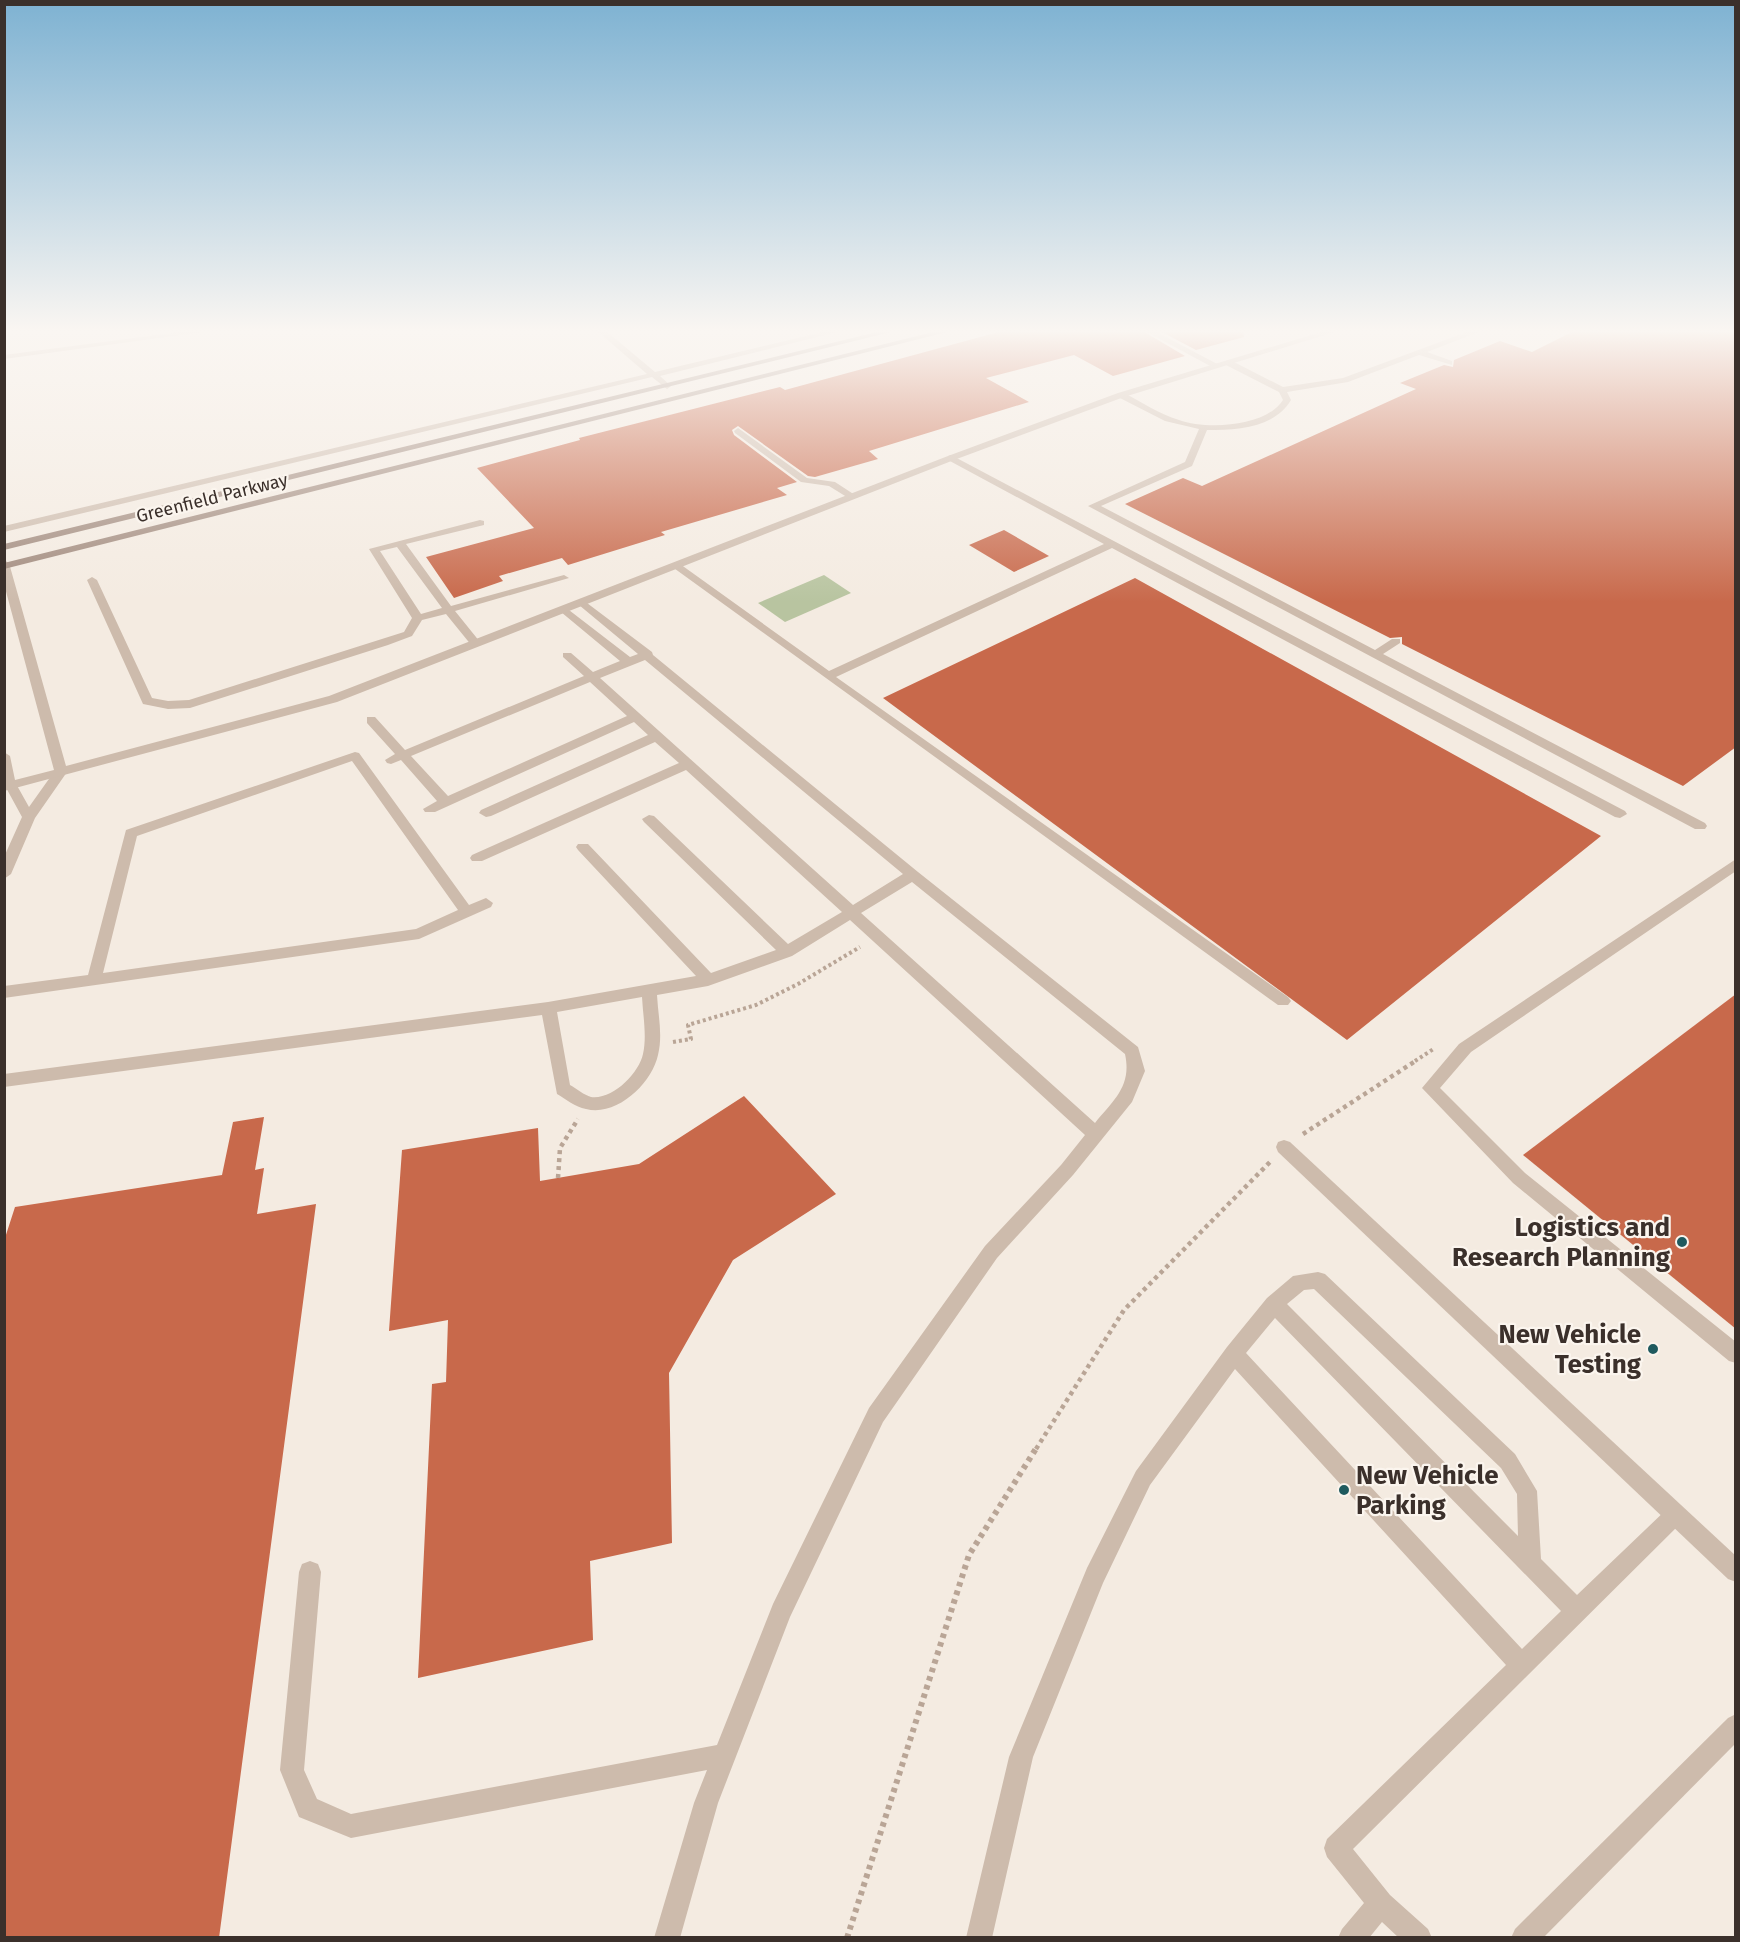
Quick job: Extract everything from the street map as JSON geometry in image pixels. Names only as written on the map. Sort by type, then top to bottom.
[{"type":"main road","name":"Greenfield Parkway","points":[[4,547],[524,421]]},
{"type":"main road","name":"Greenfield Parkway","points":[[5,565],[586,421]]},
{"type":"street","points":[[4,529],[461,421]]},
{"type":"street","points":[[7,786],[333,699],[1052,421]]},
{"type":"street","points":[[1174,421],[1183,425],[1204,427],[1242,425],[1256,421]]},
{"type":"street","points":[[1204,427],[1189,464],[1094,506],[1700,826]]},
{"type":"street","points":[[738,431],[804,480],[832,484],[854,497]]},
{"type":"street","points":[[951,458],[1620,814]]},
{"type":"street","points":[[418,618],[374,549],[480,523]]},
{"type":"street","points":[[400,543],[476,644]]},
{"type":"street","points":[[828,676],[1112,544]]},
{"type":"street","points":[[5,565],[61,772]]},
{"type":"street","points":[[676,566],[1283,1001]]},
{"type":"street","points":[[92,580],[147,701],[168,705],[190,705],[408,634],[418,618],[564,578]]},
{"type":"street","points":[[583,603],[648,654],[913,875],[1132,1051],[1137,1071],[1126,1098],[1067,1170],[991,1252],[876,1415],[781,1612],[706,1803],[667,1938]]},
{"type":"street","points":[[565,610],[628,662]]},
{"type":"street","points":[[1375,655],[1396,641]]},
{"type":"street","points":[[397,757],[648,654]]},
{"type":"street","points":[[567,655],[1095,1133]]},
{"type":"street","points":[[430,809],[635,717]]},
{"type":"street","points":[[371,720],[397,757],[446,802]]},
{"type":"street","points":[[486,813],[657,736]]},
{"type":"street","points":[[4,756],[7,786],[29,817]]},
{"type":"street","points":[[94,979],[131,832],[355,756],[467,912]]},
{"type":"street","points":[[477,858],[688,764]]},
{"type":"street","points":[[4,874],[29,817],[61,772]]},
{"type":"street","points":[[649,819],[787,952]]},
{"type":"street","points":[[583,847],[708,980]]},
{"type":"street","points":[[1736,864],[1464,1048],[1430,1088],[1519,1178],[1736,1354]]},
{"type":"street","points":[[5,1083],[548,1008],[708,980],[787,952],[913,875]]},
{"type":"street","points":[[4,992],[419,934],[486,903]]},
{"type":"street","points":[[548,1008],[563,1089],[587,1103],[601,1103],[619,1095],[647,1066],[652,1046],[649,991]]},
{"type":"street","points":[[1284,1147],[1736,1571]]},
{"type":"street","points":[[980,1938],[1021,1757],[1095,1576],[1143,1478],[1234,1354],[1274,1304],[1300,1282],[1318,1280],[1508,1461],[1527,1491],[1530,1563]]},
{"type":"street","points":[[1274,1304],[1577,1611]]},
{"type":"street","points":[[1234,1354],[1521,1665]]},
{"type":"street","points":[[1419,1938],[1381,1904],[1336,1848],[1675,1515]]},
{"type":"street","points":[[310,1572],[292,1770],[308,1808],[351,1826],[725,1755]]},
{"type":"street","points":[[1524,1938],[1736,1726]]},
{"type":"street","points":[[1351,1938],[1381,1904]]},
{"type":"path","points":[[652,1046],[691,1039],[688,1024],[756,1005],[798,984],[879,936]]},
{"type":"path","points":[[847,1938],[969,1555],[1124,1310],[1284,1147],[1444,1042]]},
{"type":"path","points":[[558,1178],[560,1148],[587,1103]]},
{"type":"green space","points":[[824,575],[851,593],[785,622],[758,603]]},
{"type":"building","points":[[647,421],[968,421],[869,451],[878,459],[815,477],[808,476],[738,426],[732,430],[734,435],[797,482],[777,488],[787,495],[661,532],[665,535],[568,565],[562,558],[499,576],[503,581],[454,598],[426,557],[534,528],[477,468],[580,440],[579,438]]},
{"type":"building","points":[[1346,421],[1736,421],[1736,747],[1683,786],[1402,644],[1402,637],[1390,638],[1125,504],[1183,478],[1202,486]]},
{"type":"building","points":[[1004,530],[1049,556],[1014,572],[969,545]]},
{"type":"building","points":[[1135,578],[1601,836],[1347,1040],[883,698]]},
{"type":"building","name":"Logistics and Research Planning","points":[[1736,994],[1736,1329],[1523,1155]]},
{"type":"building","points":[[744,1096],[836,1194],[733,1260],[669,1373],[672,1543],[590,1561],[593,1640],[418,1678],[432,1384],[446,1382],[448,1320],[389,1331],[402,1150],[538,1128],[540,1181],[639,1164]]},
{"type":"building","points":[[264,1117],[255,1170],[264,1168],[257,1214],[316,1204],[219,1938],[4,1938],[4,1241],[15,1207],[222,1175],[233,1122]]},
{"type":"place","name":"Logistics and Research Planning","points":[[1682,1242]]},
{"type":"place","name":"New Vehicle Testing","points":[[1653,1349]]},
{"type":"place","name":"New Vehicle Parking","points":[[1344,1490]]}]
